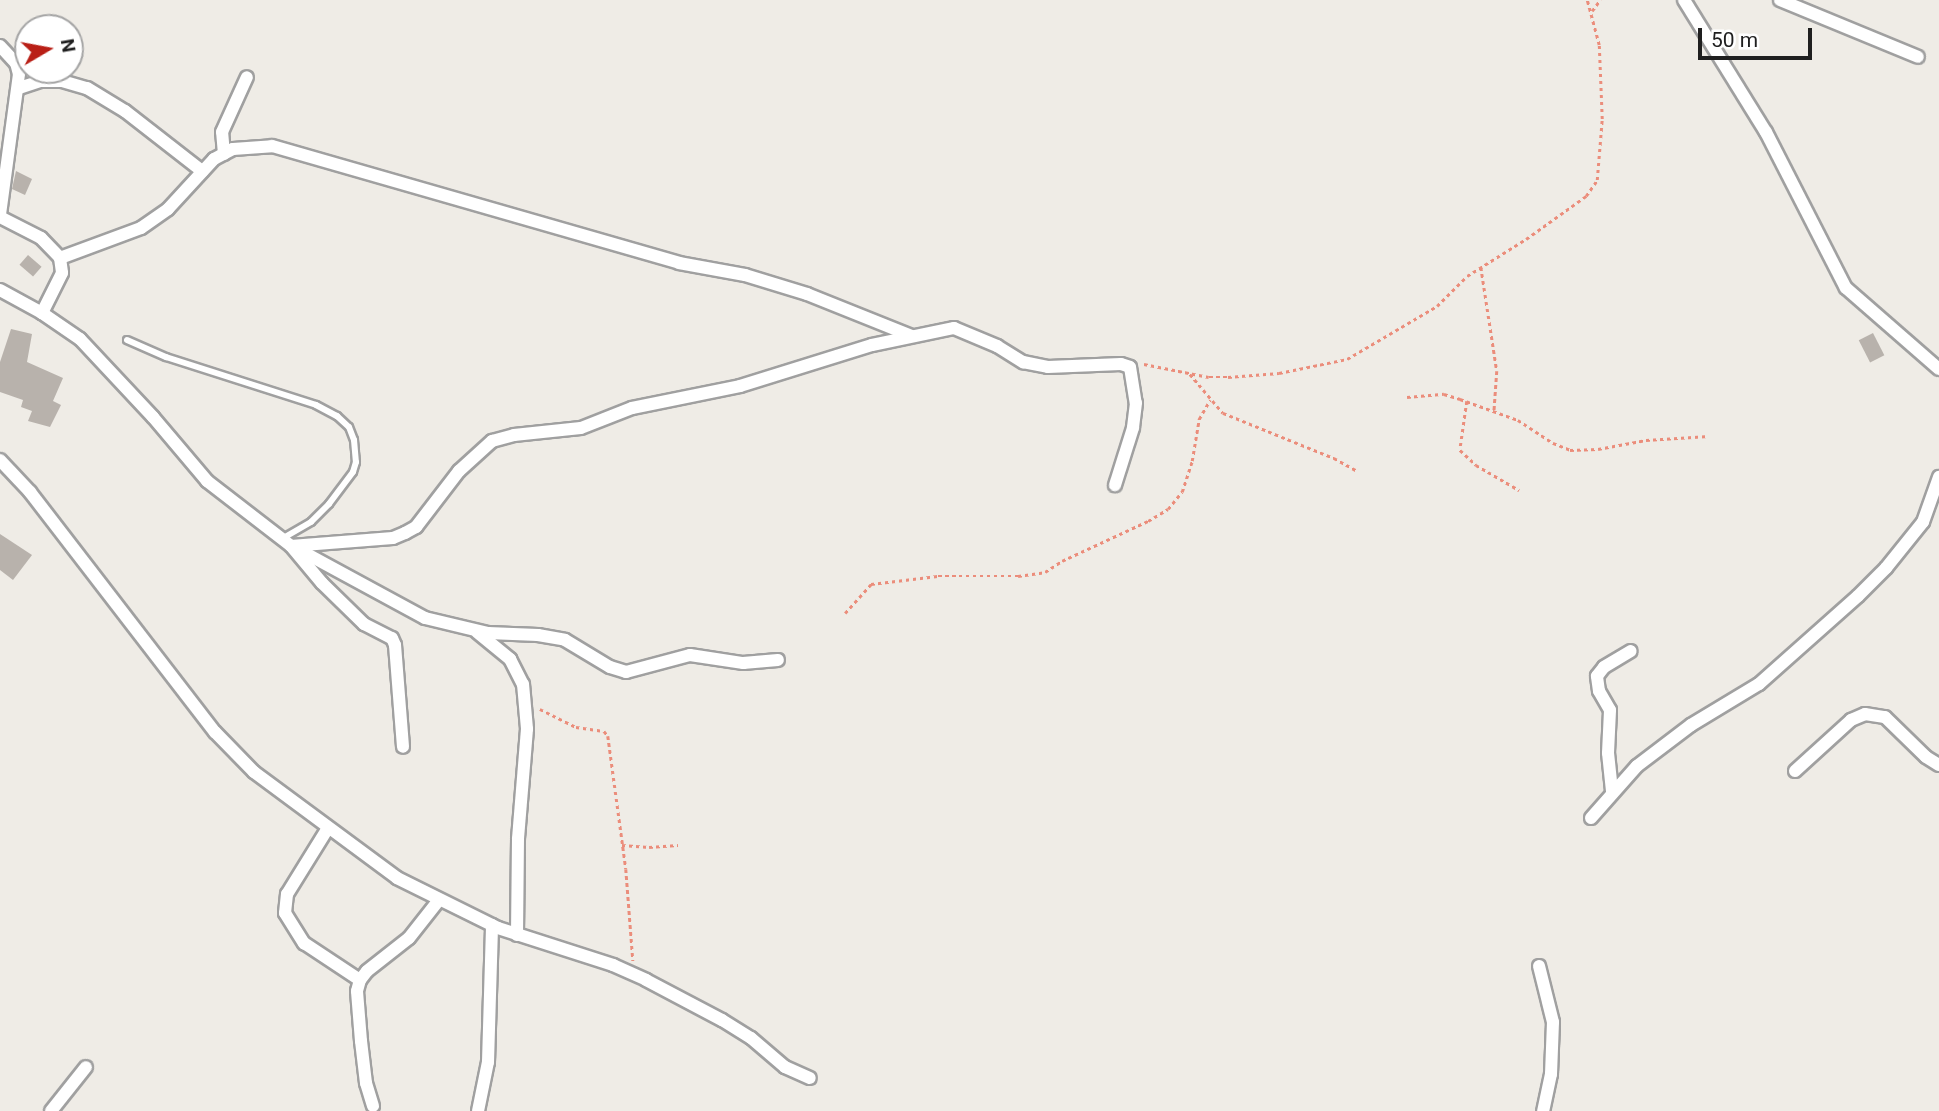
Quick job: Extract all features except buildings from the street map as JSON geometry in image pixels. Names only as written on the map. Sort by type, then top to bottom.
[{"type":"street","points":[[1684,0],[1766,132],[1846,288],[1939,369]]},
{"type":"street","points":[[1781,0],[1918,57]]},
{"type":"street","points":[[0,46],[16,62],[19,88],[0,216],[41,238],[60,258],[62,273],[42,313]]},
{"type":"street","points":[[224,154],[222,132],[247,77]]},
{"type":"street","points":[[19,88],[41,81],[62,81],[88,88],[125,111],[202,171]]},
{"type":"street","points":[[60,258],[141,228],[168,209],[202,171],[224,154],[255,145],[272,146],[679,262],[745,275],[807,294],[912,336]]},
{"type":"street","points":[[0,290],[42,313],[80,340],[112,371],[207,481],[286,542],[425,618],[476,631],[565,640],[610,667],[626,672],[690,655],[743,663],[778,660]]},
{"type":"street","points":[[286,542],[393,538],[405,533],[416,527],[459,471],[492,442],[514,435],[581,428],[632,408],[740,386],[821,359],[954,328],[997,346],[1023,362],[1048,367],[1126,365],[1132,378],[1136,403],[1133,428],[1115,485]]},
{"type":"street","points":[[0,460],[30,492],[215,732],[254,772],[397,878],[492,925],[634,975],[722,1020],[751,1038],[785,1067],[810,1078]]},
{"type":"street","points":[[1591,818],[1612,791],[1662,746],[1759,684],[1858,596],[1886,568],[1923,522],[1939,477]]},
{"type":"street","points":[[286,542],[344,607],[364,624],[392,638],[403,747]]},
{"type":"street","points":[[476,631],[510,659],[518,672],[525,707],[527,729],[518,839],[517,935]]},
{"type":"street","points":[[1612,791],[1608,753],[1610,710],[1599,691],[1597,676],[1604,667],[1631,651]]},
{"type":"street","points":[[1795,771],[1851,720],[1865,714],[1885,717],[1926,757],[1939,765]]},
{"type":"street","points":[[328,828],[287,894],[285,913],[304,943],[360,980]]},
{"type":"street","points":[[373,1106],[366,1083],[361,1041],[357,991],[360,980],[367,971],[409,938],[439,900]]},
{"type":"street","points":[[478,1111],[488,1062],[492,925]]},
{"type":"street","points":[[1539,966],[1553,1021],[1550,1074],[1543,1111]]},
{"type":"street","points":[[51,1111],[86,1067]]},
{"type":"lane","points":[[127,340],[166,357],[316,405],[337,416],[349,427],[354,440],[356,463],[353,472],[320,513],[286,542]]},
{"type":"path","points":[[1126,365],[1153,365],[1209,377],[1259,375],[1348,359],[1437,306],[1468,276],[1571,208],[1586,196],[1597,180],[1602,119],[1599,45],[1587,0]]},
{"type":"path","points":[[1592,11],[1600,0]]},
{"type":"path","points":[[1481,267],[1497,371],[1494,411]]},
{"type":"path","points":[[1190,374],[1223,413],[1334,458],[1357,471]]},
{"type":"path","points":[[1407,397],[1444,394],[1467,401],[1518,420],[1553,443],[1570,450],[1598,450],[1646,440],[1709,436]]},
{"type":"path","points":[[845,612],[871,584],[937,576],[1018,576],[1045,572],[1062,561],[1148,521],[1168,509],[1182,492],[1192,461],[1199,419],[1210,400]]},
{"type":"path","points":[[1467,401],[1460,450],[1491,476],[1519,490]]},
{"type":"path","points":[[525,707],[541,709],[576,727],[604,731],[608,736],[622,845],[634,975]]},
{"type":"path","points":[[622,845],[678,845]]}]
